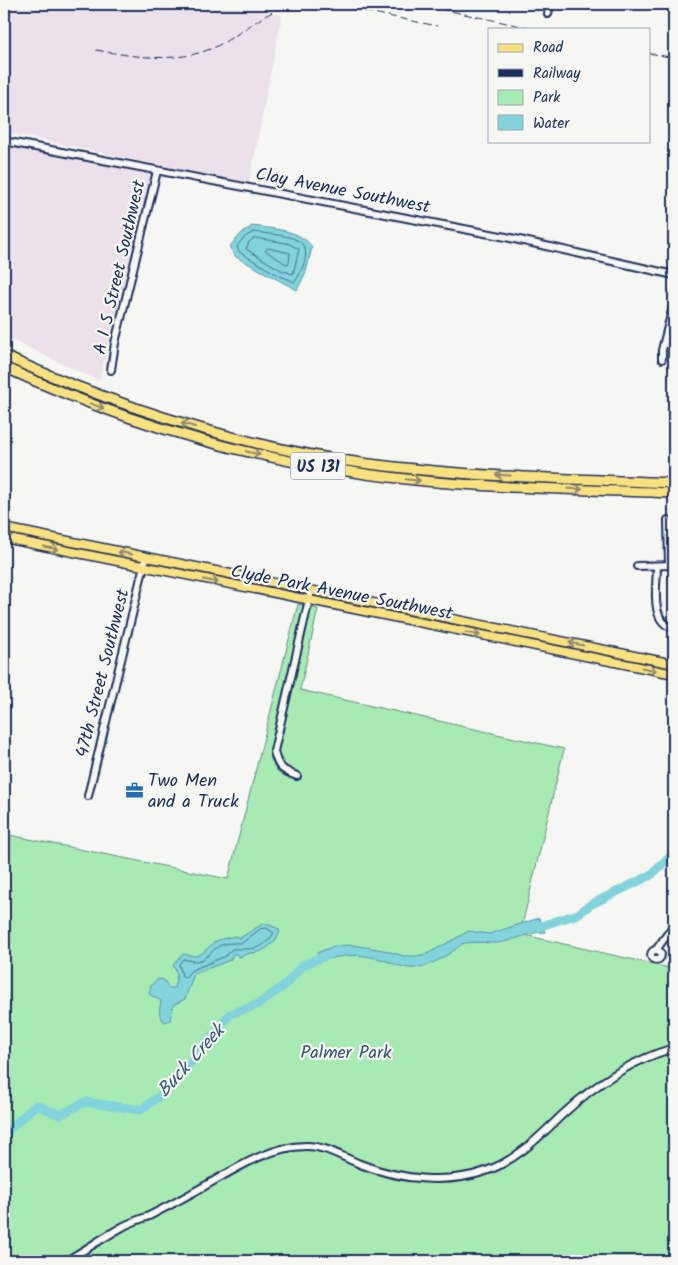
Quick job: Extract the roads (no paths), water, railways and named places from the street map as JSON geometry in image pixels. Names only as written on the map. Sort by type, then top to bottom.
[{"type":"highway","points":[[4,351],[46,375]]},
{"type":"highway","name":"US 131","points":[[4,356],[46,375],[124,405],[193,426],[285,450],[335,459],[456,473],[674,483]]},
{"type":"highway","name":"US 131","points":[[4,368],[74,398],[202,440],[336,470],[440,482],[674,493]]},
{"type":"highway","points":[[4,371],[74,398]]},
{"type":"main road","name":"Clyde Park Avenue Southwest","points":[[4,528],[674,664]]},
{"type":"main road","points":[[30,544],[33,537],[53,538]]},
{"type":"main road","name":"Clyde Park Avenue Southwest","points":[[4,538],[674,674]]},
{"type":"main road","points":[[358,611],[360,601]]},
{"type":"main road","points":[[491,638],[493,628]]},
{"type":"main road","points":[[622,664],[624,654]]},
{"type":"street","points":[[548,14],[550,4]]},
{"type":"street","name":"Clay Avenue Southwest","points":[[4,141],[506,237],[674,275]]},
{"type":"street","name":"A I S Street Southwest","points":[[112,370],[115,343],[157,171]]},
{"type":"street","points":[[662,359],[662,350],[674,303]]},
{"type":"street","points":[[637,566],[672,565],[668,520]]},
{"type":"street","name":"47th Street Southwest","points":[[88,796],[146,557]]},
{"type":"street","points":[[657,566],[658,616],[664,625],[674,628]]},
{"type":"street","points":[[297,776],[283,771],[278,766],[274,751],[311,591]]},
{"type":"street","points":[[656,950],[674,925]]},
{"type":"street","points":[[66,1261],[126,1225],[149,1216],[249,1162],[279,1150],[306,1146],[320,1147],[374,1169],[420,1178],[455,1177],[485,1171],[522,1152],[591,1090],[624,1068],[654,1054],[674,1048]]},
{"type":"water","points":[[252,226],[293,233],[307,241],[312,247],[306,272],[297,290],[236,257],[229,247],[242,233]]},
{"type":"water","points":[[539,918],[545,932],[497,943],[464,943],[446,956],[422,967],[404,967],[378,958],[362,956],[338,957],[322,961],[317,953],[334,946],[353,945],[404,956],[417,956],[429,953],[469,931],[489,934]]},
{"type":"water","points":[[264,923],[279,929],[279,935],[270,945],[261,951],[245,954],[240,957],[234,953],[230,960],[194,974],[185,999],[173,1005],[170,1020],[165,1022],[162,1020],[160,1012],[161,1001],[149,994],[150,989],[153,983],[159,979],[164,980],[169,988],[174,988],[177,974],[173,965],[183,954],[198,955],[216,941],[235,936],[240,938]]},
{"type":"waterway","name":"Buck Creek","points":[[531,929],[578,914],[590,905],[651,875],[674,853]]},
{"type":"waterway","name":"Buck Creek","points":[[4,1134],[36,1105],[60,1115],[85,1102],[141,1110],[170,1088],[230,1014],[259,1004],[285,985],[303,965],[329,954]]},
{"type":"railway","points":[[96,50],[160,58],[191,55],[221,44],[275,11],[295,4]]},
{"type":"railway","points":[[329,4],[437,26]]},
{"type":"railway","points":[[417,4],[530,28]]},
{"type":"railway","points":[[650,53],[674,58]]},
{"type":"place","name":"Two Men and a Truck","points":[[134,790]]},
{"type":"park label","name":"Palmer Park","points":[[346,1052]]}]
